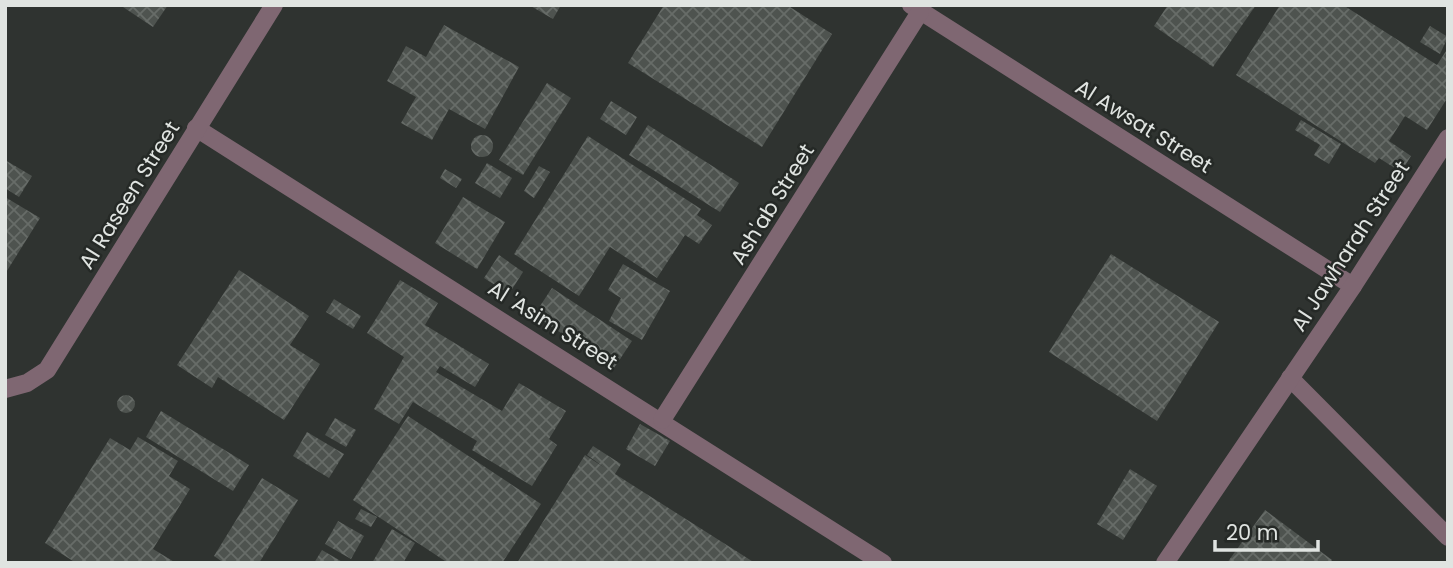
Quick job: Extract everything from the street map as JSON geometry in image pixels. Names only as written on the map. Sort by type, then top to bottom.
[{"type":"street","name":"Al Raseen Street","points":[[5,389],[27,383],[47,370],[274,5]]},
{"type":"street","name":"Al Awsat Street","points":[[916,8],[1353,286]]},
{"type":"street","name":"Ash'ab Street","points":[[662,420],[916,8]]},
{"type":"street","name":"Al 'Asim Street","points":[[196,128],[662,420],[883,563]]},
{"type":"street","name":"Al Jawharah Street","points":[[1165,563],[1353,286],[1448,138]]},
{"type":"street","points":[[1290,377],[1448,537]]},
{"type":"building","points":[[120,5],[168,5],[153,27]]},
{"type":"building","points":[[529,5],[561,5],[553,19]]},
{"type":"building","points":[[664,5],[787,5],[832,34],[762,147],[628,63]]},
{"type":"building","points":[[1168,5],[1256,5],[1213,67],[1154,26]]},
{"type":"building","points":[[1280,5],[1343,5],[1437,65],[1448,48],[1448,97],[1427,130],[1405,116],[1389,141],[1411,156],[1401,172],[1379,158],[1375,163],[1236,75]]},
{"type":"building","points":[[444,25],[519,67],[485,129],[449,109],[432,140],[401,123],[416,97],[387,81],[406,46],[426,57]]},
{"type":"building","points":[[1430,26],[1448,37],[1440,54],[1420,42]]},
{"type":"building","points":[[547,83],[571,98],[523,175],[499,160]]},
{"type":"building","points":[[611,101],[637,117],[626,135],[600,119]]},
{"type":"building","points":[[1301,120],[1341,144],[1329,164],[1314,155],[1320,145],[1295,130]]},
{"type":"building","points":[[648,125],[739,183],[720,212],[629,155]]},
{"type":"building","points":[[478,135],[486,135],[493,142],[493,150],[486,157],[478,157],[471,150],[471,142]]},
{"type":"building","points":[[588,136],[701,209],[697,215],[712,225],[699,244],[685,235],[657,278],[610,247],[579,296],[514,254]]},
{"type":"building","points":[[5,160],[32,176],[19,197],[5,188]]},
{"type":"building","points":[[487,163],[512,178],[500,198],[475,183]]},
{"type":"building","points":[[539,166],[550,172],[534,198],[524,191]]},
{"type":"building","points":[[445,169],[462,179],[456,188],[440,178]]},
{"type":"building","points":[[5,197],[40,218],[5,274]]},
{"type":"building","points":[[463,197],[505,222],[477,269],[435,243]]},
{"type":"building","points":[[1111,254],[1219,322],[1157,421],[1049,352]]},
{"type":"building","points":[[499,255],[523,272],[509,294],[484,278]]},
{"type":"building","points":[[623,264],[670,291],[642,340],[609,321],[621,298],[608,290]]},
{"type":"building","points":[[239,270],[309,316],[290,345],[320,364],[284,420],[218,377],[212,388],[177,365]]},
{"type":"building","points":[[400,280],[438,303],[425,325],[489,364],[475,387],[440,366],[436,372],[502,411],[519,383],[566,411],[549,439],[557,445],[532,486],[472,450],[477,441],[413,402],[399,424],[374,409],[404,357],[367,333]]},
{"type":"building","points":[[552,288],[632,341],[614,368],[534,315]]},
{"type":"building","points":[[334,299],[361,316],[353,329],[326,312]]},
{"type":"building","points":[[122,395],[130,395],[135,404],[133,411],[122,413],[117,408],[117,400]]},
{"type":"building","points":[[161,411],[249,465],[233,491],[146,437]]},
{"type":"building","points":[[408,416],[541,504],[502,563],[448,563],[353,500]]},
{"type":"building","points":[[335,418],[356,430],[346,447],[325,435]]},
{"type":"building","points":[[640,424],[670,441],[655,466],[626,449]]},
{"type":"building","points":[[307,432],[344,454],[329,478],[293,456]]},
{"type":"building","points":[[138,437],[178,461],[169,476],[190,489],[153,549],[176,563],[76,563],[45,543],[110,438],[130,450]]},
{"type":"building","points":[[593,446],[621,464],[615,474],[755,563],[517,563],[585,455],[605,468],[587,455]]},
{"type":"building","points":[[1130,469],[1157,486],[1123,540],[1097,524]]},
{"type":"building","points":[[262,478],[298,500],[259,563],[224,563],[214,556]]},
{"type":"building","points":[[361,509],[377,517],[371,527],[355,519]]},
{"type":"building","points":[[1265,510],[1332,560],[1330,563],[1227,563]]},
{"type":"building","points":[[338,521],[364,536],[351,559],[325,544]]},
{"type":"building","points":[[392,529],[415,543],[403,563],[372,563]]},
{"type":"building","points":[[322,550],[344,563],[314,563]]}]
